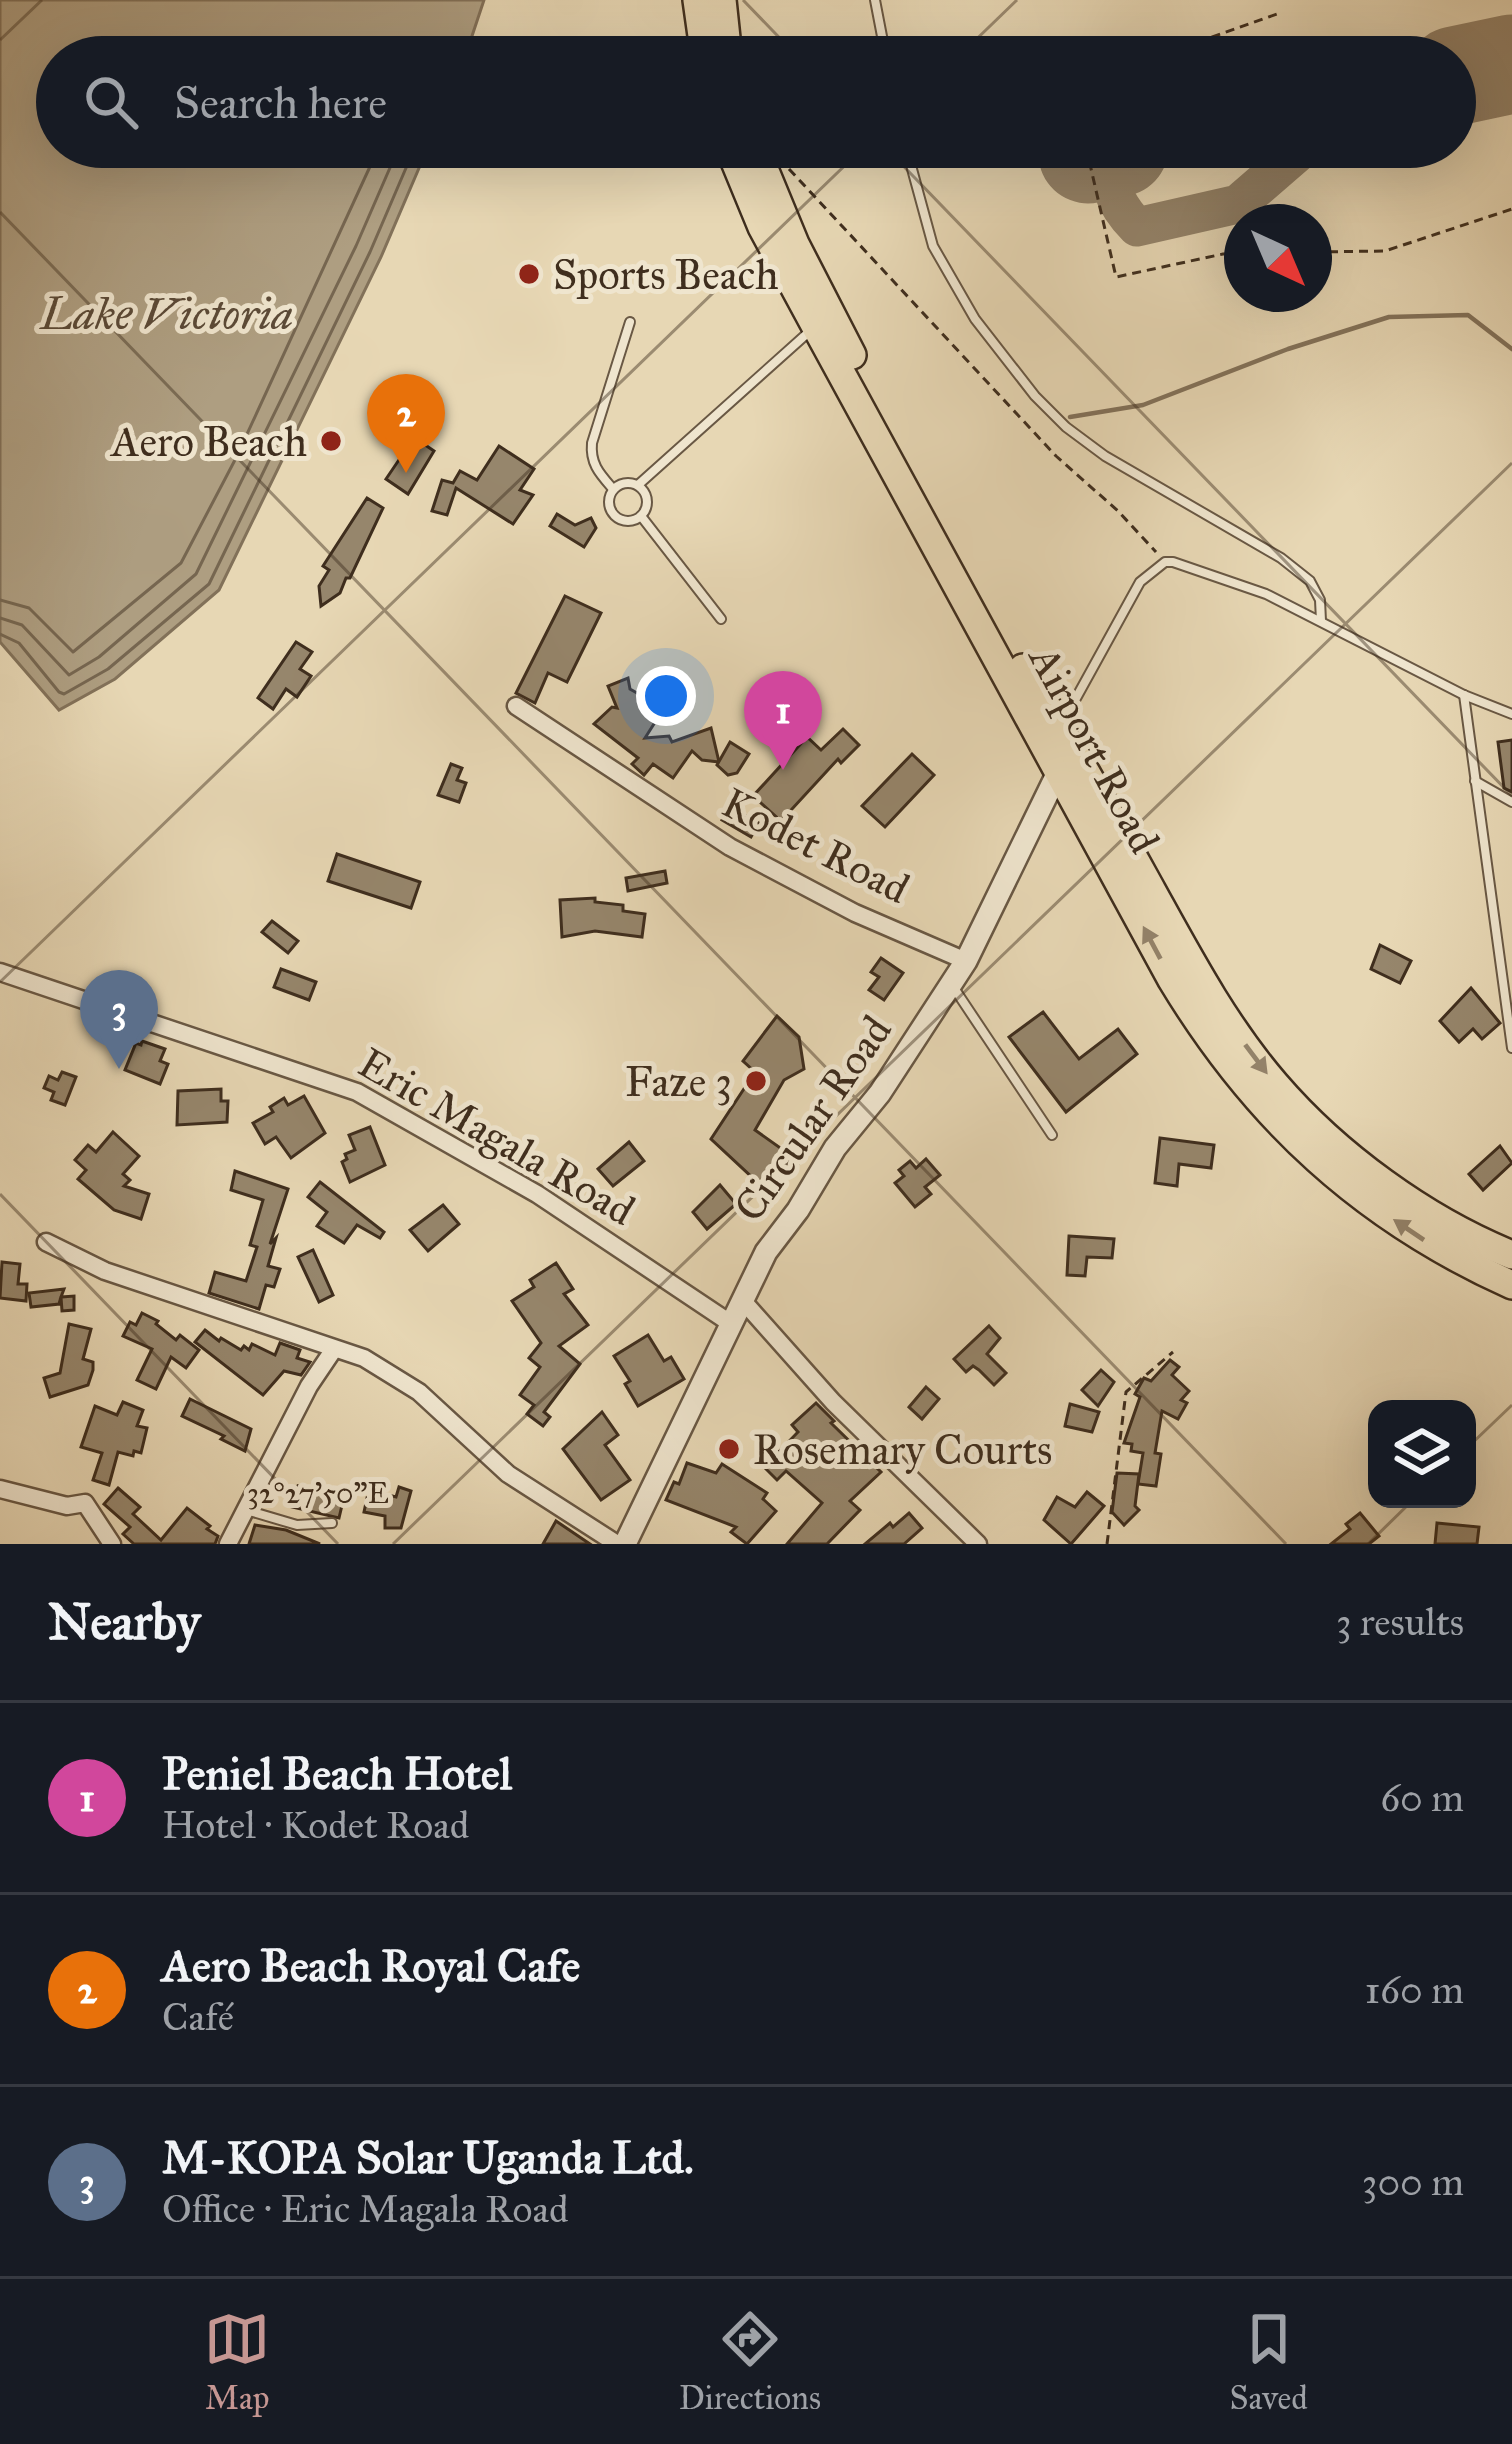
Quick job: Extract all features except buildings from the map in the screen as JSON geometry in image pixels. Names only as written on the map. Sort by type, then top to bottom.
[{"type":"highway","points":[[697,0],[702,36]]},
{"type":"highway","points":[[722,0],[726,36]]},
{"type":"highway","name":"Airport Road","points":[[738,168],[762,226],[816,327],[1197,1022],[1269,1114],[1326,1168],[1446,1254],[1512,1285]]},
{"type":"highway","name":"Airport Road","points":[[772,168],[809,274],[1014,654],[1070,741],[1206,989],[1278,1088],[1381,1179],[1466,1235],[1512,1255]]},
{"type":"street","name":"Kodet Road","points":[[516,706],[730,847],[855,913],[966,961]]},
{"type":"street","name":"Circular Road","points":[[621,1544],[766,1252],[835,1148],[880,1093],[966,961],[1070,741]]},
{"type":"street","name":"Eric Magala Road","points":[[2,970],[357,1091],[537,1193],[733,1325]]},
{"type":"street","points":[[46,1242],[105,1271],[364,1358],[419,1392],[508,1474],[621,1544]]},
{"type":"street","points":[[744,1302],[953,1535],[978,1544]]},
{"type":"street","points":[[228,1544],[309,1386],[334,1349]]},
{"type":"street","points":[[0,1489],[67,1506],[85,1503],[112,1544]]},
{"type":"lane","points":[[875,0],[882,36]]},
{"type":"lane","points":[[912,168],[933,246],[975,319],[1035,396],[1066,428],[1105,456],[1281,558],[1310,581],[1321,600],[1322,620]]},
{"type":"lane","points":[[613,489],[590,457],[630,322]]},
{"type":"lane","points":[[638,485],[816,327]]},
{"type":"lane","points":[[628,482],[638,485],[647,504],[641,516],[624,521],[613,514],[608,502],[613,489],[628,482]]},
{"type":"lane","points":[[641,516],[721,619]]},
{"type":"lane","points":[[1070,741],[1075,700],[1139,582],[1166,562],[1266,594],[1464,695],[1512,714]]},
{"type":"lane","points":[[1464,695],[1512,1048]]},
{"type":"lane","points":[[1475,781],[1512,802]]},
{"type":"lane","points":[[952,984],[1052,1135]]},
{"type":"lane","points":[[244,1510],[297,1525],[332,1523]]},
{"type":"path","points":[[1214,36],[1280,13]]},
{"type":"path","points":[[781,168],[1056,456],[1166,562]]},
{"type":"path","points":[[1091,168],[1116,277],[1224,254]]},
{"type":"path","points":[[1332,251],[1385,250],[1512,209]]},
{"type":"path","points":[[1107,1544],[1126,1392],[1173,1352]]},
{"type":"water","name":"Lake Victoria","points":[[0,0],[484,0],[472,36],[36,36],[36,168],[419,168],[381,257],[219,590],[115,679],[59,710],[0,642]]},
{"type":"waterway","points":[[1070,417],[1143,405],[1288,349],[1389,317],[1468,315],[1512,349]]},
{"type":"taxiway","points":[[1109,168],[1113,190],[1137,227],[1238,204],[1280,168]]},
{"type":"runway","points":[[1476,72],[1512,64]]},
{"type":"place","name":"Sports Beach","points":[[529,274]]},
{"type":"place","name":"Aero Beach","points":[[331,441]]},
{"type":"place","name":"Aero Beach Royal Cafe","points":[[406,473]]},
{"type":"place","name":"Peniel Beach Hotel","points":[[783,770]]},
{"type":"place","name":"M-KOPA Solar Uganda Ltd.","points":[[119,1069]]},
{"type":"place","name":"Faze 3","points":[[756,1081]]},
{"type":"place","name":"Rosemary Courts","points":[[729,1449]]}]
